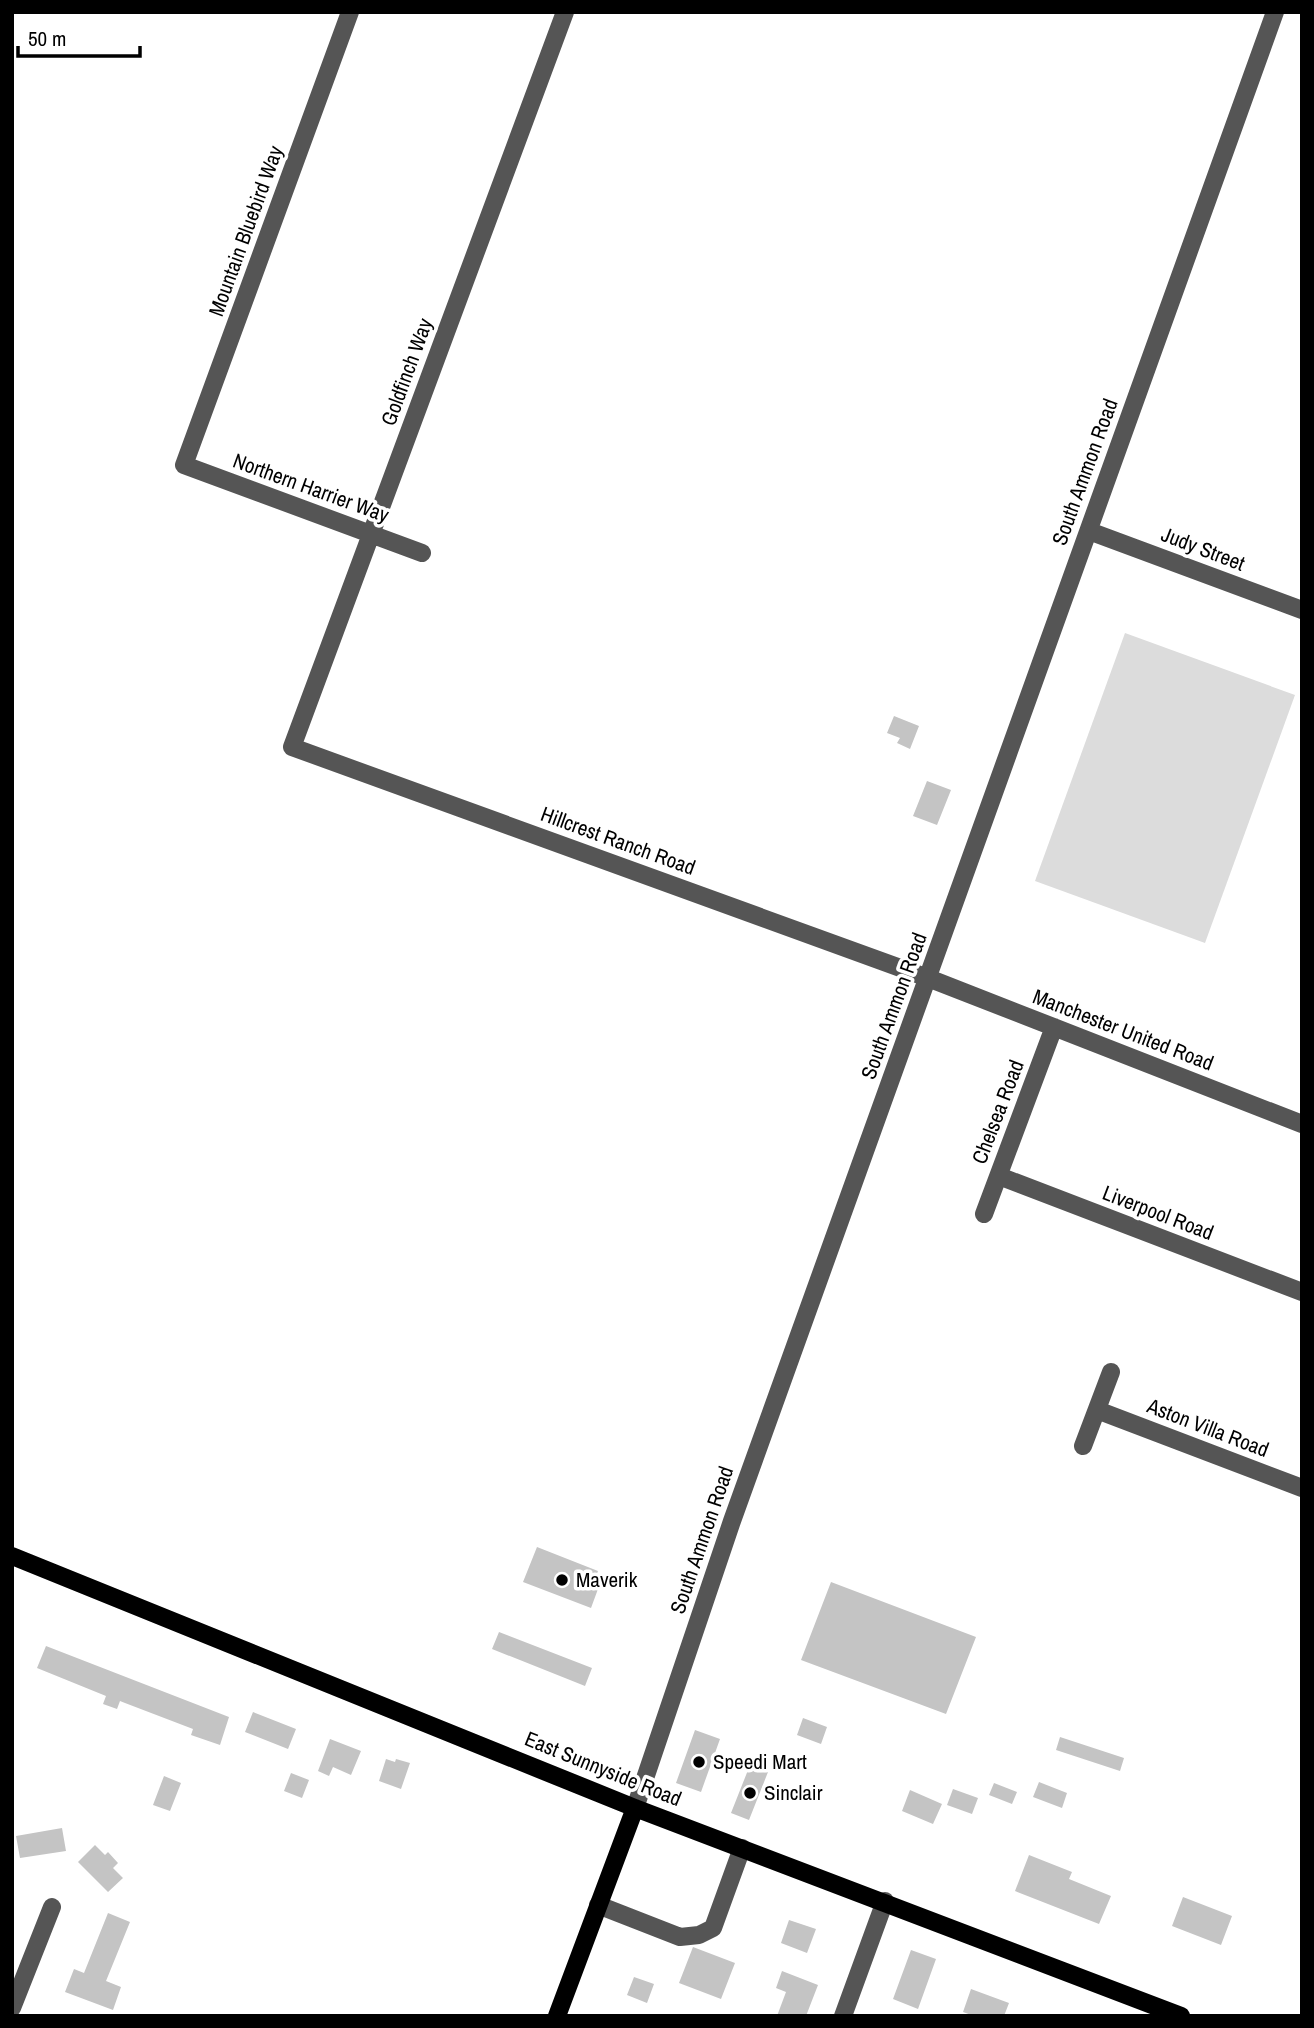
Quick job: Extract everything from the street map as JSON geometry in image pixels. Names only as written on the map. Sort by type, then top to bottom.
[{"type":"main road","name":"East Sunnyside Road","points":[[12,1556],[635,1808],[885,1901],[1153,2011],[1181,2016]]},
{"type":"main road","name":"South Ammon Road","points":[[558,2016],[635,1808]]},
{"type":"street","name":"Mountain Bluebird Way","points":[[184,465],[350,12]]},
{"type":"street","name":"Goldfinch Way","points":[[292,747],[565,12]]},
{"type":"street","name":"South Ammon Road","points":[[635,1808],[737,1508],[1275,12]]},
{"type":"street","name":"Northern Harrier Way","points":[[184,465],[422,553]]},
{"type":"street","name":"Judy Street","points":[[1089,531],[1302,610]]},
{"type":"street","name":"Hillcrest Ranch Road","points":[[292,747],[928,978]]},
{"type":"street","name":"Manchester United Road","points":[[928,978],[1302,1124]]},
{"type":"street","name":"Chelsea Road","points":[[984,1214],[1054,1027]]},
{"type":"street","name":"Liverpool Road","points":[[999,1176],[1302,1292]]},
{"type":"street","points":[[1083,1446],[1111,1372]]},
{"type":"street","name":"Aston Villa Road","points":[[1097,1410],[1302,1488]]},
{"type":"street","points":[[598,1905],[680,1937],[699,1935],[713,1928],[742,1848]]},
{"type":"street","points":[[844,2016],[885,1901]]},
{"type":"street","points":[[12,2008],[51,1907]]},
{"type":"shaded area","points":[[1125,633],[1295,695],[1205,943],[1035,881]]},
{"type":"building","points":[[894,716],[919,726],[910,749],[897,743],[900,738],[887,733]]},
{"type":"building","points":[[927,781],[951,790],[937,825],[913,816]]},
{"type":"building","points":[[537,1547],[598,1571],[592,1586],[598,1589],[591,1608],[523,1582]]},
{"type":"building","points":[[831,1582],[976,1637],[946,1714],[801,1660]]},
{"type":"building","points":[[499,1632],[592,1668],[585,1686],[492,1649]]},
{"type":"building","points":[[46,1646],[229,1717],[220,1745],[191,1735],[193,1729],[120,1701],[117,1709],[103,1704],[106,1696],[37,1668]]},
{"type":"building","points":[[253,1712],[296,1729],[288,1749],[245,1732]]},
{"type":"building","points":[[803,1718],[827,1727],[821,1744],[797,1735]]},
{"type":"building","points":[[695,1730],[720,1739],[701,1792],[676,1783]]},
{"type":"building","points":[[1060,1737],[1124,1758],[1120,1771],[1056,1750]]},
{"type":"building","points":[[330,1739],[361,1751],[351,1775],[333,1767],[329,1776],[318,1771]]},
{"type":"building","points":[[386,1759],[410,1763],[401,1789],[379,1781]]},
{"type":"building","points":[[750,1765],[768,1772],[749,1820],[731,1813]]},
{"type":"building","points":[[291,1773],[309,1780],[302,1798],[284,1791]]},
{"type":"building","points":[[164,1776],[181,1783],[170,1811],[153,1805]]},
{"type":"building","points":[[1039,1782],[1067,1793],[1062,1808],[1033,1797]]},
{"type":"building","points":[[994,1783],[1017,1792],[1012,1804],[989,1795]]},
{"type":"building","points":[[953,1789],[978,1798],[972,1814],[947,1805]]},
{"type":"building","points":[[910,1790],[942,1804],[933,1824],[902,1811]]},
{"type":"building","points":[[62,1828],[66,1851],[20,1858],[16,1836]]},
{"type":"building","points":[[95,1845],[105,1855],[108,1852],[118,1863],[113,1868],[123,1878],[108,1892],[78,1862]]},
{"type":"building","points":[[1029,1855],[1072,1872],[1069,1879],[1111,1896],[1099,1924],[1015,1891]]},
{"type":"building","points":[[1183,1897],[1232,1916],[1221,1945],[1172,1926]]},
{"type":"building","points":[[108,1913],[130,1922],[106,1981],[121,1987],[113,2010],[65,1992],[74,1969],[84,1973]]},
{"type":"building","points":[[789,1920],[816,1929],[807,1953],[781,1943]]},
{"type":"building","points":[[693,1947],[735,1963],[721,1999],[679,1983]]},
{"type":"building","points":[[911,1950],[936,1959],[918,2009],[893,1999]]},
{"type":"building","points":[[782,1971],[818,1985],[806,2016],[777,2016],[786,1992],[776,1988]]},
{"type":"building","points":[[634,1977],[654,1984],[647,2003],[627,1995]]},
{"type":"building","points":[[971,1989],[1009,2003],[1004,2016],[974,2016],[963,2012]]},
{"type":"place","name":"Maverik","points":[[562,1580]]},
{"type":"place","name":"Speedi Mart","points":[[699,1762]]},
{"type":"place","name":"Sinclair","points":[[750,1793]]}]
